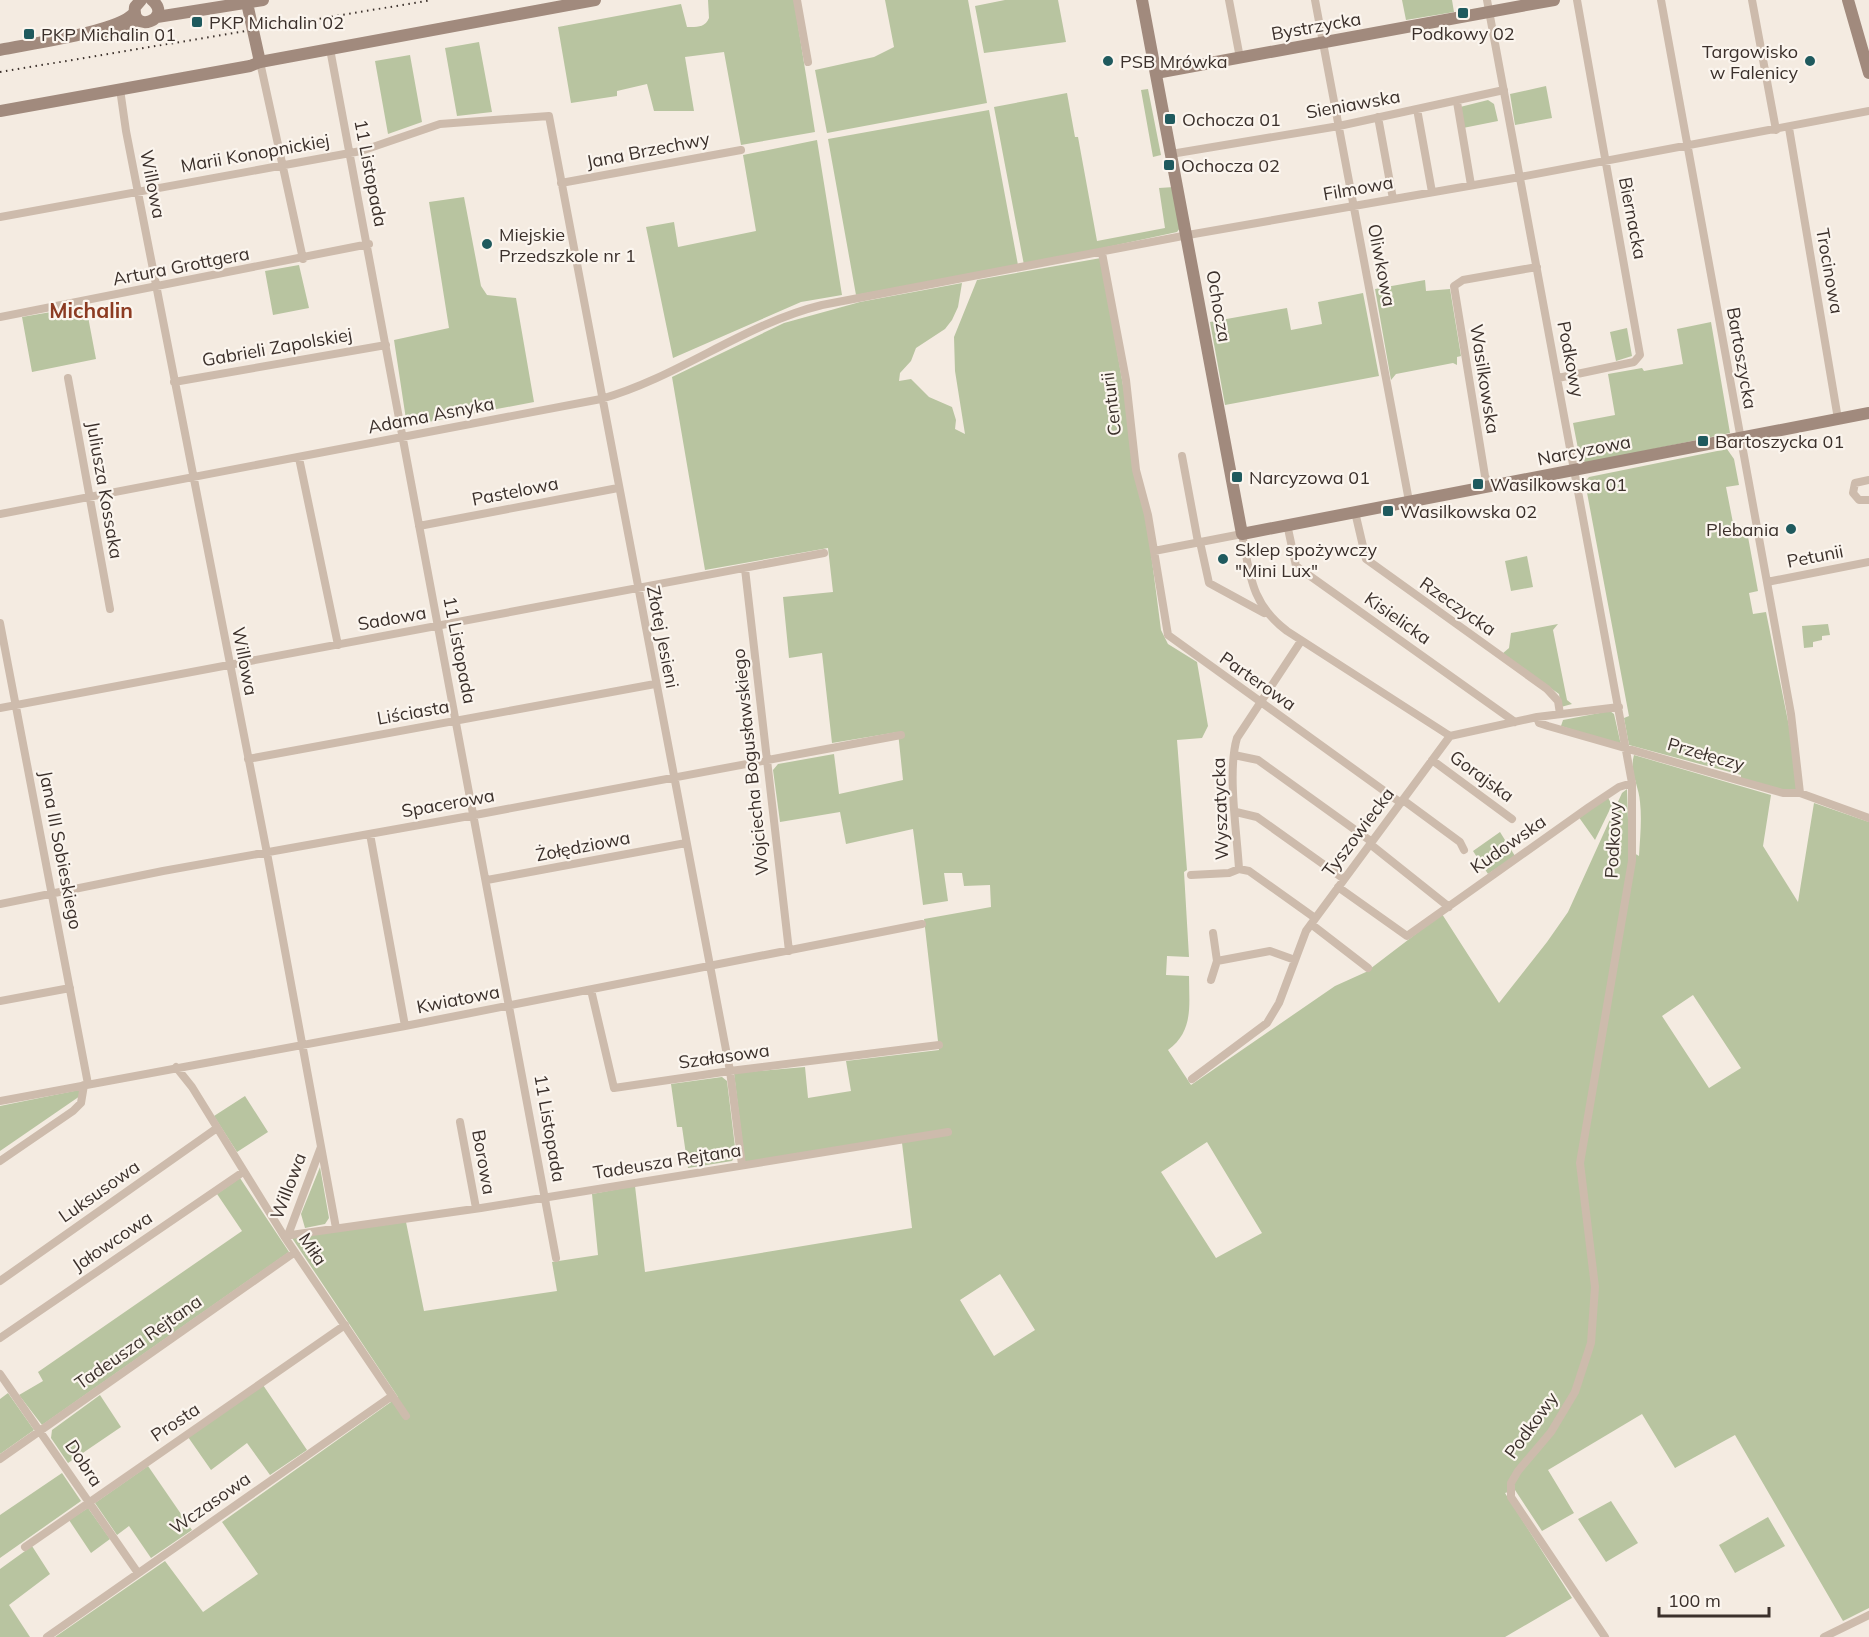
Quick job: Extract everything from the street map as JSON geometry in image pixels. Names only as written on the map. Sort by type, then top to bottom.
[{"type":"street","points":[[136,7],[149,23],[156,8],[192,12],[263,0]]},
{"type":"street","points":[[0,111],[595,0]]},
{"type":"street","points":[[797,0],[808,62]]},
{"type":"street","name":"Ochocza","points":[[1142,0],[1188,235],[1242,534],[1254,592],[1267,615]]},
{"type":"street","points":[[1229,0],[1240,58]]},
{"type":"street","name":"Oliwkowa","points":[[1315,0],[1409,501]]},
{"type":"street","name":"Podkowy","points":[[1487,0],[1632,783],[1632,861],[1580,1163],[1595,1287],[1591,1343],[1581,1378],[1564,1412],[1511,1483],[1511,1497],[1605,1637]]},
{"type":"street","name":"Biernacka","points":[[1558,378],[1634,362],[1640,358],[1578,0]]},
{"type":"street","name":"Bartoszycka","points":[[1661,0],[1791,714],[1800,793]]},
{"type":"street","points":[[1752,0],[1776,130]]},
{"type":"street","points":[[1848,0],[1869,73]]},
{"type":"street","name":"Bystrzycka","points":[[1156,73],[1548,1]]},
{"type":"street","points":[[247,2],[303,259]]},
{"type":"street","points":[[0,50],[90,32],[103,34],[129,29],[136,7]]},
{"type":"street","name":"11 Listopada","points":[[330,49],[369,244],[418,526],[511,1005],[556,1258]]},
{"type":"street","name":"Willowa","points":[[120,88],[137,191],[267,853],[321,1147],[286,1235]]},
{"type":"street","name":"Sieniawska","points":[[1171,154],[1339,126],[1504,90]]},
{"type":"street","points":[[1457,102],[1472,185]]},
{"type":"street","points":[[1417,109],[1432,192]]},
{"type":"street","name":"Filmowa","points":[[854,299],[1188,235],[1687,147],[1869,111]]},
{"type":"street","name":"Marii Konopnickiej","points":[[0,217],[361,151],[440,124],[549,116]]},
{"type":"street","name":"Złotej Jesieni","points":[[549,116],[730,1071],[742,1165]]},
{"type":"street","points":[[1378,117],[1393,199]]},
{"type":"street","name":"Trocinowa","points":[[1789,128],[1838,419]]},
{"type":"street","name":"Jana Brzechwy","points":[[561,183],[741,150]]},
{"type":"street","name":"Artura Grottgera","points":[[0,317],[303,259],[369,244]]},
{"type":"street","name":"Centurii","points":[[1102,253],[1126,380],[1136,470],[1148,515],[1154,551]]},
{"type":"street","name":"Wasilkowska","points":[[1490,487],[1485,476],[1454,292],[1456,283],[1463,280],[1537,267]]},
{"type":"street","name":"Adama Asnyka","points":[[0,514],[602,399],[671,372],[786,316],[805,309],[854,299]]},
{"type":"street","name":"Gabrieli Zapolskiej","points":[[174,382],[386,345]]},
{"type":"street","name":"Juliusza Kossaka","points":[[68,378],[110,609]]},
{"type":"street","name":"Narcyzowa","points":[[1154,551],[1869,413]]},
{"type":"street","points":[[1182,456],[1199,542]]},
{"type":"street","points":[[299,458],[338,645]]},
{"type":"street","points":[[1869,480],[1855,483],[1853,493],[1859,500],[1869,500]]},
{"type":"street","name":"Pastelowa","points":[[418,526],[618,488]]},
{"type":"street","name":"Rzeczycka","points":[[1355,512],[1366,559],[1546,689],[1558,701],[1560,714]]},
{"type":"street","name":"Kisielicka","points":[[1287,524],[1296,566],[1515,722]]},
{"type":"street","name":"Ochocza","points":[[1199,542],[1209,583],[1267,615],[1301,641],[1450,736]]},
{"type":"street","name":"Parterowa","points":[[1154,551],[1168,635],[1460,842],[1464,850]]},
{"type":"street","name":"Sadowa","points":[[0,708],[824,553]]},
{"type":"street","name":"Petunii","points":[[1767,582],[1869,562]]},
{"type":"street","name":"Wojciecha Bogusławskiego","points":[[745,569],[789,951]]},
{"type":"street","name":"Jana III Sobieskiego","points":[[0,623],[53,894],[86,1085]]},
{"type":"street","name":"Wyszatycka","points":[[1301,641],[1239,734],[1234,755],[1239,869],[1249,871],[1368,968]]},
{"type":"street","name":"Liściasta","points":[[248,759],[655,684]]},
{"type":"street","points":[[1450,736],[1537,717],[1619,706]]},
{"type":"street","name":"Przełęczy","points":[[1537,717],[1539,723],[1783,793],[1800,793],[1869,818]]},
{"type":"street","name":"Spacerowa","points":[[0,904],[163,871],[674,779],[766,759],[901,735]]},
{"type":"street","name":"Tyszowiecka","points":[[1192,1078],[1267,1023],[1279,1003],[1313,921],[1450,736]]},
{"type":"street","points":[[1234,755],[1244,755],[1258,760],[1371,843],[1449,906]]},
{"type":"street","name":"Gorajska","points":[[1432,760],[1512,819]]},
{"type":"street","name":"Kudowska","points":[[1341,883],[1407,936],[1588,807],[1619,787],[1632,783]]},
{"type":"street","points":[[1236,812],[1257,817],[1341,883]]},
{"type":"street","points":[[370,834],[405,1026]]},
{"type":"street","name":"Żołędziowa","points":[[487,880],[686,843]]},
{"type":"street","points":[[1191,876],[1229,873],[1239,869]]},
{"type":"street","name":"Kwiatowa","points":[[0,1101],[405,1026],[922,924]]},
{"type":"street","points":[[1211,980],[1217,961],[1213,933]]},
{"type":"street","points":[[1217,961],[1270,951],[1295,960]]},
{"type":"street","points":[[0,1001],[70,988]]},
{"type":"street","name":"Szałasowa","points":[[591,990],[614,1088],[939,1045]]},
{"type":"street","name":"Miła","points":[[176,1067],[192,1087],[243,1172],[406,1416]]},
{"type":"street","points":[[0,1161],[73,1111],[81,1103],[86,1085]]},
{"type":"street","name":"Borowa","points":[[460,1122],[476,1208]]},
{"type":"street","name":"Luksusowa","points":[[0,1281],[216,1128]]},
{"type":"street","name":"Tadeusza Rejtana","points":[[286,1235],[476,1208],[948,1132]]},
{"type":"street","points":[[321,1147],[336,1228]]},
{"type":"street","name":"Jałowcowa","points":[[0,1338],[243,1172]]},
{"type":"street","name":"Tadeusza Rejtana","points":[[0,1459],[295,1251]]},
{"type":"street","name":"Prosta","points":[[25,1547],[345,1325]]},
{"type":"street","name":"Dobra","points":[[0,1374],[138,1573]]},
{"type":"street","name":"Wczasowa","points":[[47,1637],[392,1396]]},
{"type":"street","points":[[1824,1637],[1869,1615]]},
{"type":"green space","points":[[708,0],[794,0],[815,132],[741,145],[724,52],[685,57],[694,111],[654,111],[647,84],[617,91],[617,96],[571,103],[558,27],[681,4],[687,27],[700,26],[705,24],[709,18]]},
{"type":"green space","points":[[885,0],[968,0],[987,103],[827,133],[815,70],[874,57],[894,47]]},
{"type":"green space","points":[[1005,0],[1058,0],[1066,42],[984,53],[975,6]]},
{"type":"green space","points":[[1402,0],[1452,0],[1454,12],[1406,20]]},
{"type":"green space","points":[[479,42],[492,112],[457,116],[445,48]]},
{"type":"green space","points":[[410,55],[422,122],[388,134],[375,61]]},
{"type":"green space","points":[[1546,86],[1552,118],[1515,125],[1510,94]]},
{"type":"green space","points":[[1148,89],[1161,155],[1153,157],[1141,90]]},
{"type":"green space","points":[[1067,93],[1075,137],[1078,137],[1097,241],[1165,228],[1159,188],[1174,187],[1180,228],[1177,232],[1024,265],[994,107]]},
{"type":"green space","points":[[1488,100],[1494,104],[1498,121],[1463,128],[1460,107]]},
{"type":"green space","points":[[989,110],[1018,265],[856,295],[828,139]]},
{"type":"green space","points":[[817,140],[842,295],[801,302],[673,358],[646,227],[674,222],[678,247],[756,231],[743,155]]},
{"type":"green space","points":[[464,197],[481,286],[487,295],[516,298],[534,402],[407,426],[394,340],[449,328],[429,202]]},
{"type":"green space","points":[[1101,258],[1148,530],[1161,630],[1168,644],[1197,662],[1208,726],[1202,738],[1177,740],[1187,870],[1184,872],[1189,957],[1167,956],[1166,975],[1189,976],[1189,1007],[1186,1026],[1176,1043],[1168,1050],[1191,1085],[1335,986],[1366,972],[1442,914],[1499,1003],[1568,912],[1622,793],[1627,789],[1629,850],[1639,856],[1641,809],[1633,773],[1634,755],[1771,795],[1763,846],[1798,902],[1814,803],[1869,822],[1869,1608],[1843,1621],[1735,1435],[1675,1468],[1642,1414],[1548,1470],[1574,1513],[1542,1531],[1515,1490],[1505,1493],[1572,1598],[1505,1637],[55,1637],[165,1561],[203,1612],[258,1574],[222,1522],[398,1397],[292,1238],[406,1222],[424,1311],[557,1291],[552,1262],[598,1255],[592,1194],[635,1186],[645,1272],[912,1228],[902,1143],[745,1165],[734,1073],[805,1067],[808,1098],[851,1091],[846,1061],[939,1050],[924,919],[991,907],[990,885],[964,886],[962,873],[944,873],[948,901],[923,905],[913,829],[846,844],[840,812],[780,822],[773,770],[778,764],[834,754],[839,794],[903,780],[898,732],[832,743],[822,653],[789,658],[783,597],[833,592],[828,548],[705,570],[672,377],[784,323],[860,302],[962,283],[958,307],[952,320],[945,329],[916,348],[911,361],[900,373],[899,381],[911,379],[929,397],[952,407],[956,420],[955,429],[965,434],[955,371],[954,337],[977,280]],"holes":[[[1693,995],[1741,1068],[1709,1088],[1662,1016]],[[1207,1142],[1262,1233],[1216,1258],[1161,1172]],[[1000,1274],[1035,1330],[994,1356],[960,1300]]]},
{"type":"green space","points":[[299,265],[309,308],[273,315],[265,271]]},
{"type":"green space","points":[[1425,280],[1426,291],[1450,289],[1461,356],[1457,357],[1457,365],[1453,363],[1396,374],[1391,380],[1375,289]]},
{"type":"green space","points":[[1363,293],[1379,376],[1225,405],[1210,322],[1287,308],[1291,330],[1322,324],[1318,302]]},
{"type":"green space","points":[[86,306],[96,359],[32,372],[22,317]]},
{"type":"green space","points":[[1711,322],[1730,433],[1587,463],[1580,459],[1573,423],[1615,415],[1608,374],[1683,364],[1677,329]]},
{"type":"green space","points":[[1627,328],[1632,356],[1616,361],[1610,332]]},
{"type":"green space","points":[[1727,449],[1734,459],[1739,485],[1726,487],[1734,528],[1746,526],[1758,591],[1749,593],[1753,614],[1766,612],[1791,736],[1797,792],[1629,745],[1624,718],[1629,716],[1585,482],[1589,477]]},
{"type":"green space","points":[[1527,556],[1533,587],[1511,591],[1505,561]]},
{"type":"green space","points":[[1558,624],[1553,630],[1567,700],[1572,704],[1561,707],[1559,694],[1502,654],[1509,648],[1511,633]]},
{"type":"green space","points":[[1828,624],[1830,635],[1822,636],[1822,640],[1813,642],[1813,647],[1804,648],[1802,626]]},
{"type":"green space","points":[[1610,711],[1614,714],[1621,745],[1561,726],[1563,720]]},
{"type":"green space","points":[[1607,796],[1612,805],[1595,840],[1578,816]]},
{"type":"green space","points":[[1500,832],[1515,856],[1488,874],[1473,851]]},
{"type":"green space","points":[[722,1077],[727,1081],[736,1155],[732,1161],[688,1168],[682,1127],[677,1127],[671,1084]]},
{"type":"green space","points":[[79,1090],[80,1096],[0,1151],[0,1106]]},
{"type":"green space","points":[[245,1096],[268,1132],[237,1152],[214,1116]]},
{"type":"green space","points":[[320,1167],[329,1218],[325,1224],[305,1228],[301,1214]]},
{"type":"green space","points":[[240,1178],[289,1252],[42,1425],[19,1395],[43,1381],[38,1372],[242,1231],[217,1194]]},
{"type":"green space","points":[[263,1385],[307,1450],[270,1475],[247,1443],[211,1470],[188,1437]]},
{"type":"green space","points":[[8,1393],[34,1430],[0,1454],[0,1399]]},
{"type":"green space","points":[[100,1395],[121,1427],[68,1463],[51,1438],[52,1430]]},
{"type":"green space","points":[[148,1466],[192,1530],[151,1558],[129,1526],[117,1535],[95,1503]]},
{"type":"green space","points":[[62,1473],[81,1501],[0,1558],[0,1515]]},
{"type":"green space","points":[[1611,1501],[1638,1543],[1606,1562],[1578,1519]]},
{"type":"green space","points":[[88,1508],[110,1539],[91,1553],[69,1520]]},
{"type":"green space","points":[[1768,1517],[1785,1546],[1735,1573],[1719,1545]]},
{"type":"green space","points":[[32,1546],[50,1574],[9,1605],[30,1637],[0,1637],[0,1569]]},
{"type":"railway","points":[[0,72],[432,0]]},
{"type":"place","name":"Podkowy 02","points":[[1463,13]]},
{"type":"place","name":"PKP Michalin 02","points":[[197,22]]},
{"type":"place","name":"PKP Michalin 01","points":[[29,34]]},
{"type":"place","name":"PSB Mrówka","points":[[1108,61]]},
{"type":"place","name":"Targowisko w Falenicy","points":[[1810,61]]},
{"type":"place","name":"Ochocza 01","points":[[1170,119]]},
{"type":"place","name":"Ochocza 02","points":[[1169,165]]},
{"type":"place","name":"Miejskie Przedszkole nr 1","points":[[487,244]]},
{"type":"place","name":"Bartoszycka 01","points":[[1703,441]]},
{"type":"place","name":"Narcyzowa 01","points":[[1237,477]]},
{"type":"place","name":"Wasilkowska 01","points":[[1478,484]]},
{"type":"place","name":"Wasilkowska 02","points":[[1388,511]]},
{"type":"place","name":"Plebania","points":[[1791,529]]},
{"type":"place","name":"Sklep spożywczy \"Mini Lux\"","points":[[1223,559]]},
{"type":"district","name":"Michalin","points":[[91,310]]}]
